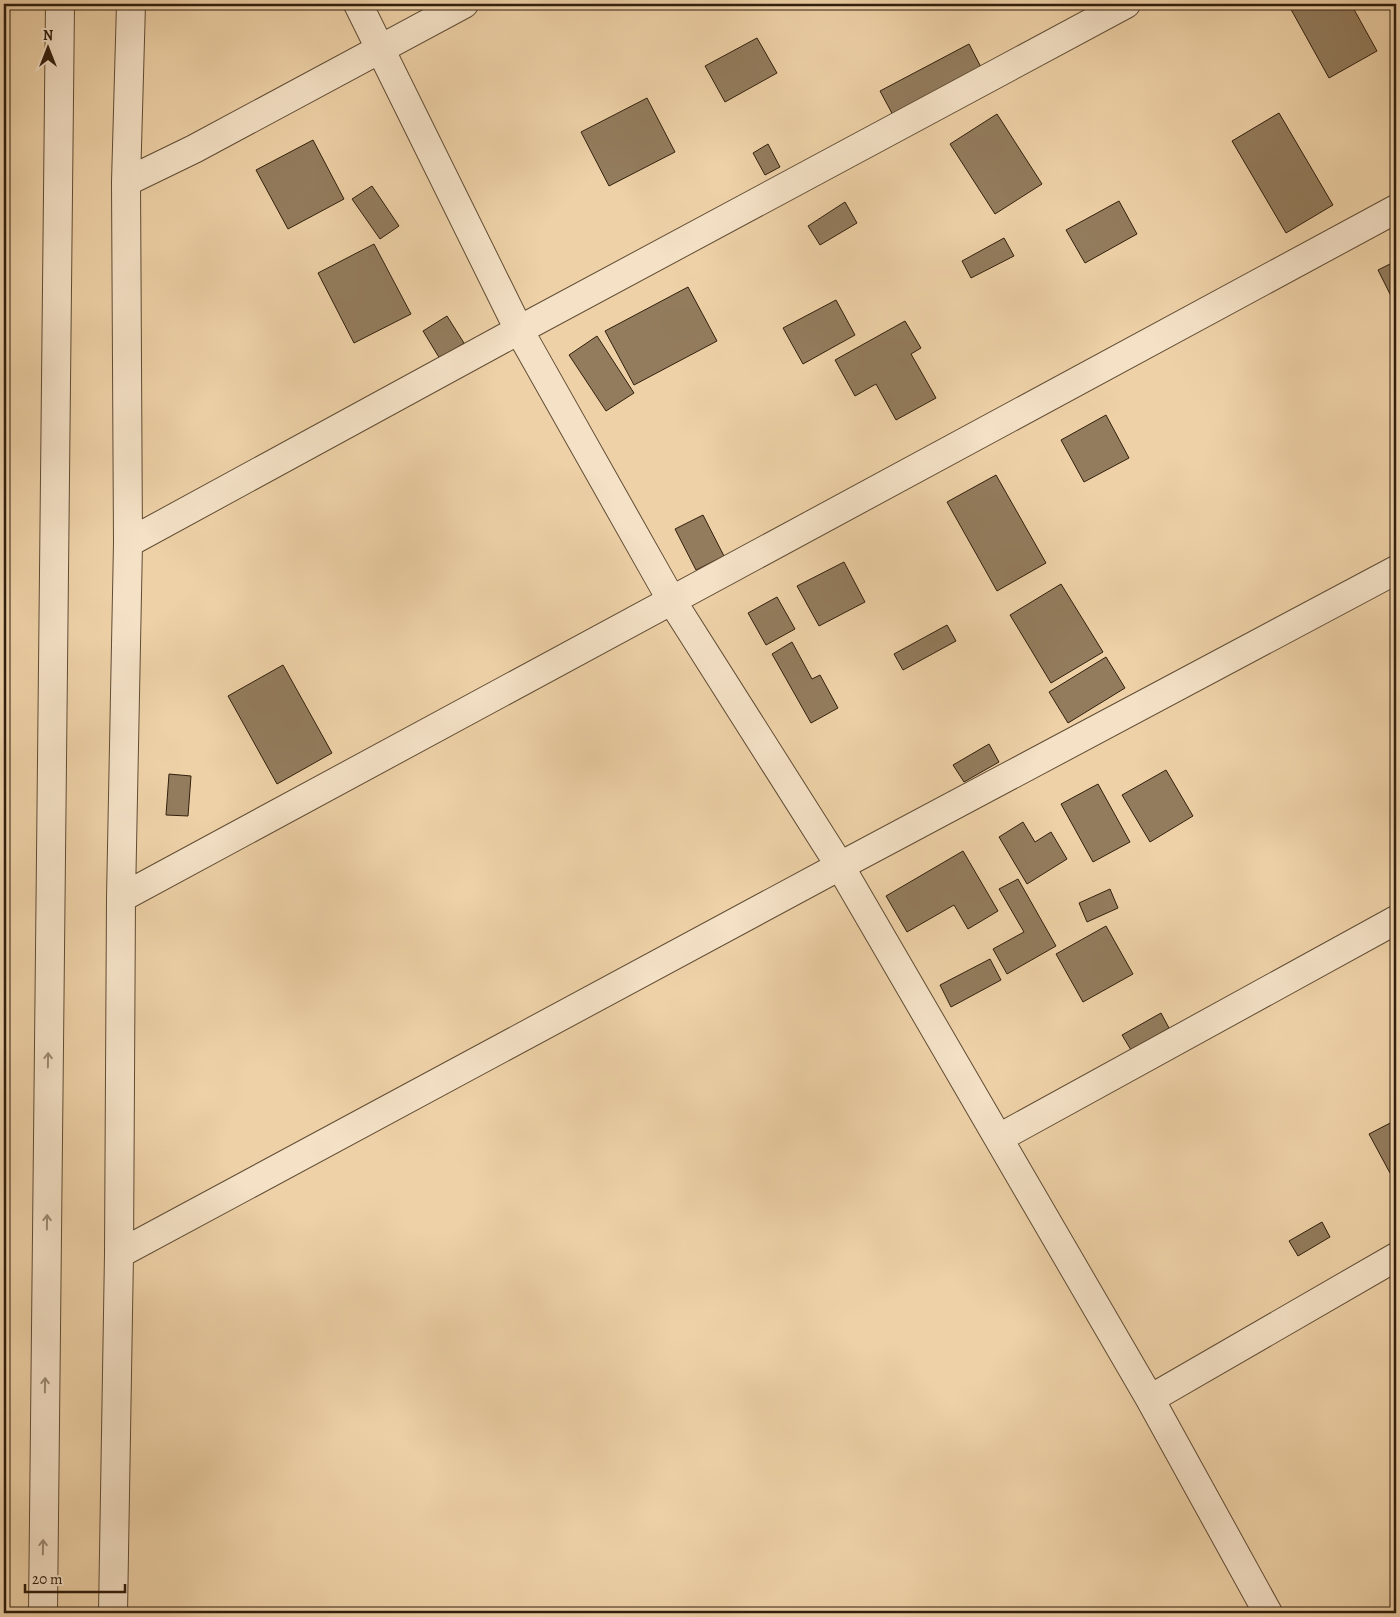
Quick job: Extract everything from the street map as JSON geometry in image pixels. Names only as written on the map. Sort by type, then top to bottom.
[{"type":"street","points":[[42,1613],[60,4]]},
{"type":"street","points":[[113,1613],[119,1254],[121,898],[128,543],[126,182],[131,4]]},
{"type":"street","points":[[358,4],[519,330],[672,601],[840,866],[1150,1399],[1268,1613]]},
{"type":"street","points":[[126,182],[194,149],[464,4]]},
{"type":"street","points":[[128,543],[519,330],[1126,4]]},
{"type":"street","points":[[121,898],[1396,209]]},
{"type":"street","points":[[119,1254],[840,866],[1396,570]]},
{"type":"street","points":[[999,1138],[1396,920]]},
{"type":"street","points":[[1150,1399],[1396,1257]]},
{"type":"building","points":[[838,4],[850,4],[842,9]]},
{"type":"building","points":[[1288,4],[1351,4],[1377,51],[1329,78]]},
{"type":"building","points":[[757,38],[777,73],[725,102],[705,66]]},
{"type":"building","points":[[969,44],[982,69],[894,117],[880,91]]},
{"type":"building","points":[[647,98],[675,152],[609,186],[581,132]]},
{"type":"building","points":[[1279,113],[1333,205],[1286,233],[1232,141]]},
{"type":"building","points":[[997,114],[1042,184],[995,214],[950,144]]},
{"type":"building","points":[[313,140],[344,199],[288,229],[256,170]]},
{"type":"building","points":[[768,144],[780,167],[765,175],[753,153]]},
{"type":"building","points":[[372,186],[399,226],[380,239],[352,199]]},
{"type":"building","points":[[1119,201],[1137,234],[1085,263],[1066,230]]},
{"type":"building","points":[[845,202],[857,223],[820,245],[808,226]]},
{"type":"building","points":[[1004,238],[1014,256],[971,278],[962,261]]},
{"type":"building","points":[[374,244],[411,314],[354,343],[318,273]]},
{"type":"building","points":[[1396,261],[1396,306],[1378,270]]},
{"type":"building","points":[[688,287],[717,341],[634,385],[605,331]]},
{"type":"building","points":[[836,300],[855,335],[803,364],[783,328]]},
{"type":"building","points":[[447,316],[464,343],[440,359],[423,331]]},
{"type":"building","points":[[905,321],[921,348],[911,354],[936,398],[896,420],[876,384],[855,396],[835,360]]},
{"type":"building","points":[[597,336],[634,393],[606,411],[569,355]]},
{"type":"building","points":[[1106,415],[1129,458],[1084,482],[1061,440]]},
{"type":"building","points":[[996,475],[1046,563],[997,591],[947,502]]},
{"type":"building","points":[[703,515],[724,556],[696,570],[675,529]]},
{"type":"building","points":[[844,562],[865,602],[819,626],[797,586]]},
{"type":"building","points":[[1061,584],[1103,652],[1051,683],[1010,615]]},
{"type":"building","points":[[777,597],[795,629],[766,645],[748,613]]},
{"type":"building","points":[[947,625],[956,641],[903,670],[894,654]]},
{"type":"building","points":[[792,642],[812,679],[820,675],[838,708],[811,723],[772,654]]},
{"type":"building","points":[[1106,657],[1125,688],[1068,723],[1049,692]]},
{"type":"building","points":[[283,665],[332,753],[277,784],[228,696]]},
{"type":"building","points":[[989,744],[999,762],[964,782],[953,765]]},
{"type":"building","points":[[1166,770],[1193,816],[1150,842],[1122,795]]},
{"type":"building","points":[[169,774],[191,776],[188,816],[166,815]]},
{"type":"building","points":[[1098,784],[1130,842],[1093,862],[1061,804]]},
{"type":"building","points":[[1023,822],[1035,842],[1051,832],[1067,859],[1027,884],[999,837]]},
{"type":"building","points":[[963,851],[998,911],[968,929],[954,905],[907,932],[886,896]]},
{"type":"building","points":[[1018,879],[1056,946],[1007,974],[993,949],[1024,932],[999,889]]},
{"type":"building","points":[[1110,889],[1118,908],[1087,922],[1079,903]]},
{"type":"building","points":[[1106,926],[1133,974],[1083,1002],[1056,954]]},
{"type":"building","points":[[990,959],[1001,980],[951,1007],[940,985]]},
{"type":"building","points":[[1161,1013],[1169,1028],[1131,1050],[1122,1035]]},
{"type":"building","points":[[1396,1120],[1396,1170],[1390,1173],[1369,1134]]},
{"type":"building","points":[[1322,1222],[1330,1237],[1298,1256],[1289,1241]]}]
